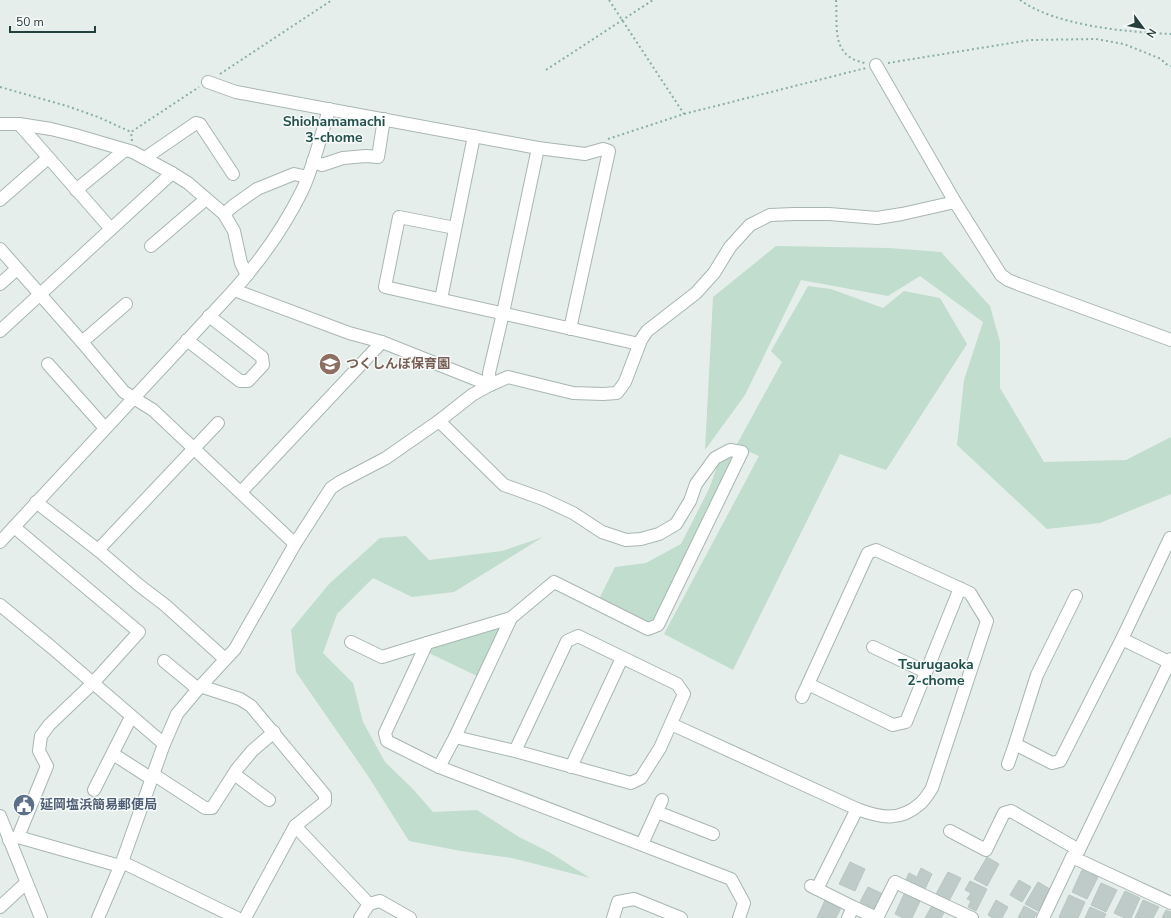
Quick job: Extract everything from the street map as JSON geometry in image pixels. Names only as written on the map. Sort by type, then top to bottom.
[{"type":"street","points":[[876,65],[955,202],[993,265],[1001,275],[1008,280],[1171,340]]},
{"type":"street","points":[[208,82],[236,92],[538,148],[585,154],[603,149],[609,151],[570,328]]},
{"type":"street","points":[[0,542],[234,290],[267,249],[286,220],[307,177],[329,109]]},
{"type":"street","points":[[313,161],[322,165],[344,158],[366,156],[378,157],[384,119]]},
{"type":"street","points":[[145,158],[196,123],[200,124],[233,174]]},
{"type":"street","points":[[7,126],[51,129],[129,151],[172,173],[188,183],[224,214],[234,231],[240,263],[247,275]]},
{"type":"street","points":[[7,126],[48,158],[111,229]]},
{"type":"street","points":[[441,299],[474,136]]},
{"type":"street","points":[[490,385],[490,373],[538,148]]},
{"type":"street","points":[[76,190],[129,151]]},
{"type":"street","points":[[0,200],[48,158]]},
{"type":"street","points":[[0,331],[172,173]]},
{"type":"street","points":[[224,214],[257,190],[294,174],[307,177]]},
{"type":"street","points":[[151,246],[206,199]]},
{"type":"street","points":[[98,918],[121,864],[164,744],[177,714],[199,687],[235,649],[295,544],[331,488],[386,458],[439,421],[472,395],[508,377],[573,393],[617,393],[625,382],[639,344],[647,331],[696,293],[714,273],[730,246],[750,225],[770,215],[829,214],[877,218],[955,202]]},
{"type":"street","points":[[455,228],[399,217],[385,287],[639,344]]},
{"type":"street","points":[[0,249],[40,293],[124,392],[153,410],[295,544]]},
{"type":"street","points":[[0,284],[17,269]]},
{"type":"street","points":[[234,290],[349,333],[382,342],[490,385]]},
{"type":"street","points":[[82,342],[126,304]]},
{"type":"street","points":[[187,340],[240,382],[248,381],[263,365],[262,356],[210,316]]},
{"type":"street","points":[[241,492],[382,342]]},
{"type":"street","points":[[48,364],[105,428]]},
{"type":"street","points":[[351,642],[382,658],[511,618],[554,582],[648,629],[658,625],[742,452],[730,450],[715,458],[696,484],[690,501],[676,524],[659,534],[641,539],[626,540],[602,532],[573,513],[543,499],[504,485],[439,421]]},
{"type":"street","points":[[98,550],[218,423]]},
{"type":"street","points":[[36,502],[165,605],[224,659]]},
{"type":"street","points":[[14,527],[139,632],[93,683],[49,725],[41,736],[39,751],[48,766],[14,839]]},
{"type":"street","points":[[1014,744],[1052,764],[1060,762],[1171,538]]},
{"type":"street","points":[[671,724],[857,809],[888,818],[906,813],[921,803],[932,788],[987,621],[970,592],[876,550],[868,553],[802,696]]},
{"type":"street","points":[[808,684],[892,724],[906,722],[960,588]]},
{"type":"street","points":[[1008,764],[1037,675],[1076,596]]},
{"type":"street","points":[[0,605],[164,744]]},
{"type":"street","points":[[439,767],[455,737],[511,618]]},
{"type":"street","points":[[455,737],[515,751],[631,783],[641,778],[660,748],[684,694],[677,684],[578,636],[568,641],[515,751]]},
{"type":"street","points":[[1044,918],[1170,661],[1122,639]]},
{"type":"street","points":[[427,643],[385,733],[386,742],[439,767],[481,784],[731,879],[744,903],[739,918]]},
{"type":"street","points":[[873,647],[926,672]]},
{"type":"street","points":[[572,767],[622,658]]},
{"type":"street","points":[[164,661],[199,687],[240,699],[252,706],[325,795],[325,802],[295,826],[245,918]]},
{"type":"street","points":[[94,790],[131,717]]},
{"type":"street","points":[[113,754],[205,808],[212,808],[234,774],[252,751],[274,732]]},
{"type":"street","points":[[234,774],[269,800]]},
{"type":"street","points":[[642,844],[662,800]]},
{"type":"street","points":[[857,809],[814,887],[851,912],[877,918],[895,882],[972,918]]},
{"type":"street","points":[[950,831],[986,850],[1004,813],[1011,811],[1076,854],[1171,903]]},
{"type":"street","points":[[657,812],[713,834]]},
{"type":"street","points":[[0,816],[14,839],[26,883],[41,918]]},
{"type":"street","points":[[295,826],[369,904]]},
{"type":"street","points":[[14,839],[121,864],[238,918]]},
{"type":"street","points":[[0,907],[26,883]]},
{"type":"street","points":[[613,918],[618,902],[634,899],[681,918]]},
{"type":"street","points":[[360,918],[369,904],[380,901],[410,918]]},
{"type":"path","points":[[131,132],[332,0]]},
{"type":"path","points":[[609,0],[684,114]]},
{"type":"path","points":[[546,70],[653,0]]},
{"type":"path","points":[[836,0],[839,43],[846,55],[860,62],[876,65]]},
{"type":"path","points":[[1020,0],[1029,7],[1069,21],[1132,32],[1171,34]]},
{"type":"path","points":[[604,140],[684,114],[876,65],[1018,42],[1059,39],[1096,39],[1124,44],[1161,59],[1166,64],[1171,66]]},
{"type":"path","points":[[0,86],[68,106],[98,117],[131,132]]},
{"type":"path","points":[[129,151],[131,132]]},
{"type":"green space","points":[[776,246],[889,248],[941,252],[990,306],[1000,342],[1000,388],[1044,462],[1126,460],[1171,437],[1171,494],[1100,523],[1047,529],[957,445],[964,380],[983,322],[920,276],[888,296],[801,280],[745,395],[705,450],[713,297]]},
{"type":"green space","points":[[808,286],[831,289],[883,308],[904,291],[940,298],[967,344],[886,470],[840,454],[733,670],[664,634],[759,456],[736,446],[782,362],[771,351]]},
{"type":"green space","points":[[731,454],[735,456],[656,620],[648,623],[599,599],[615,567],[646,563],[681,544],[709,489],[719,461]]},
{"type":"green space","points":[[406,536],[429,560],[502,551],[543,537],[454,592],[412,597],[373,578],[337,614],[323,653],[353,683],[363,722],[385,762],[412,788],[433,812],[477,810],[519,837],[549,852],[590,878],[512,858],[461,851],[409,841],[368,776],[296,672],[291,630],[329,584],[380,538]]},
{"type":"green space","points":[[497,627],[499,630],[477,676],[429,653],[431,648]]},
{"type":"building","points":[[987,857],[999,864],[987,886],[974,879]]},
{"type":"building","points":[[850,862],[865,869],[855,891],[839,884]]},
{"type":"building","points":[[921,868],[932,874],[924,891],[905,882],[909,873],[917,877]]},
{"type":"building","points":[[1082,870],[1098,877],[1087,899],[1072,892]]},
{"type":"building","points":[[948,872],[961,878],[949,901],[936,894]]},
{"type":"building","points":[[1019,880],[1031,887],[1022,902],[1010,895]]},
{"type":"building","points":[[970,881],[987,889],[976,911],[968,907],[971,901],[967,899],[971,893],[965,890]]},
{"type":"building","points":[[1038,882],[1050,889],[1038,911],[1025,904]]},
{"type":"building","points":[[1101,883],[1117,890],[1106,912],[1091,905]]},
{"type":"building","points":[[868,887],[883,894],[876,910],[860,902]]},
{"type":"building","points":[[1125,891],[1140,898],[1131,918],[1125,918],[1114,913]]},
{"type":"building","points":[[905,892],[921,899],[912,918],[903,918],[895,914]]},
{"type":"building","points":[[1069,895],[1085,902],[1078,918],[1059,917]]},
{"type":"building","points":[[826,898],[842,906],[836,918],[817,918]]},
{"type":"building","points":[[996,900],[1008,907],[1002,918],[993,918],[988,915]]},
{"type":"building","points":[[1143,900],[1159,907],[1153,918],[1135,918]]},
{"type":"building","points":[[933,904],[945,911],[941,918],[925,918]]},
{"type":"building","points":[[1024,906],[1037,913],[1034,918],[1018,918]]},
{"type":"building","points":[[1090,907],[1106,914],[1104,918],[1085,918]]},
{"type":"building","points":[[1166,910],[1171,912],[1171,918],[1162,918]]},
{"type":"place","name":"つくしんぼ保育園","points":[[330,364]]},
{"type":"place","name":"延岡塩浜簡易郵便局","points":[[24,805]]},
{"type":"district","name":"Shiohamamachi 3-chome","points":[[334,130]]},
{"type":"district","name":"Tsurugaoka 2-chome","points":[[936,672]]}]
